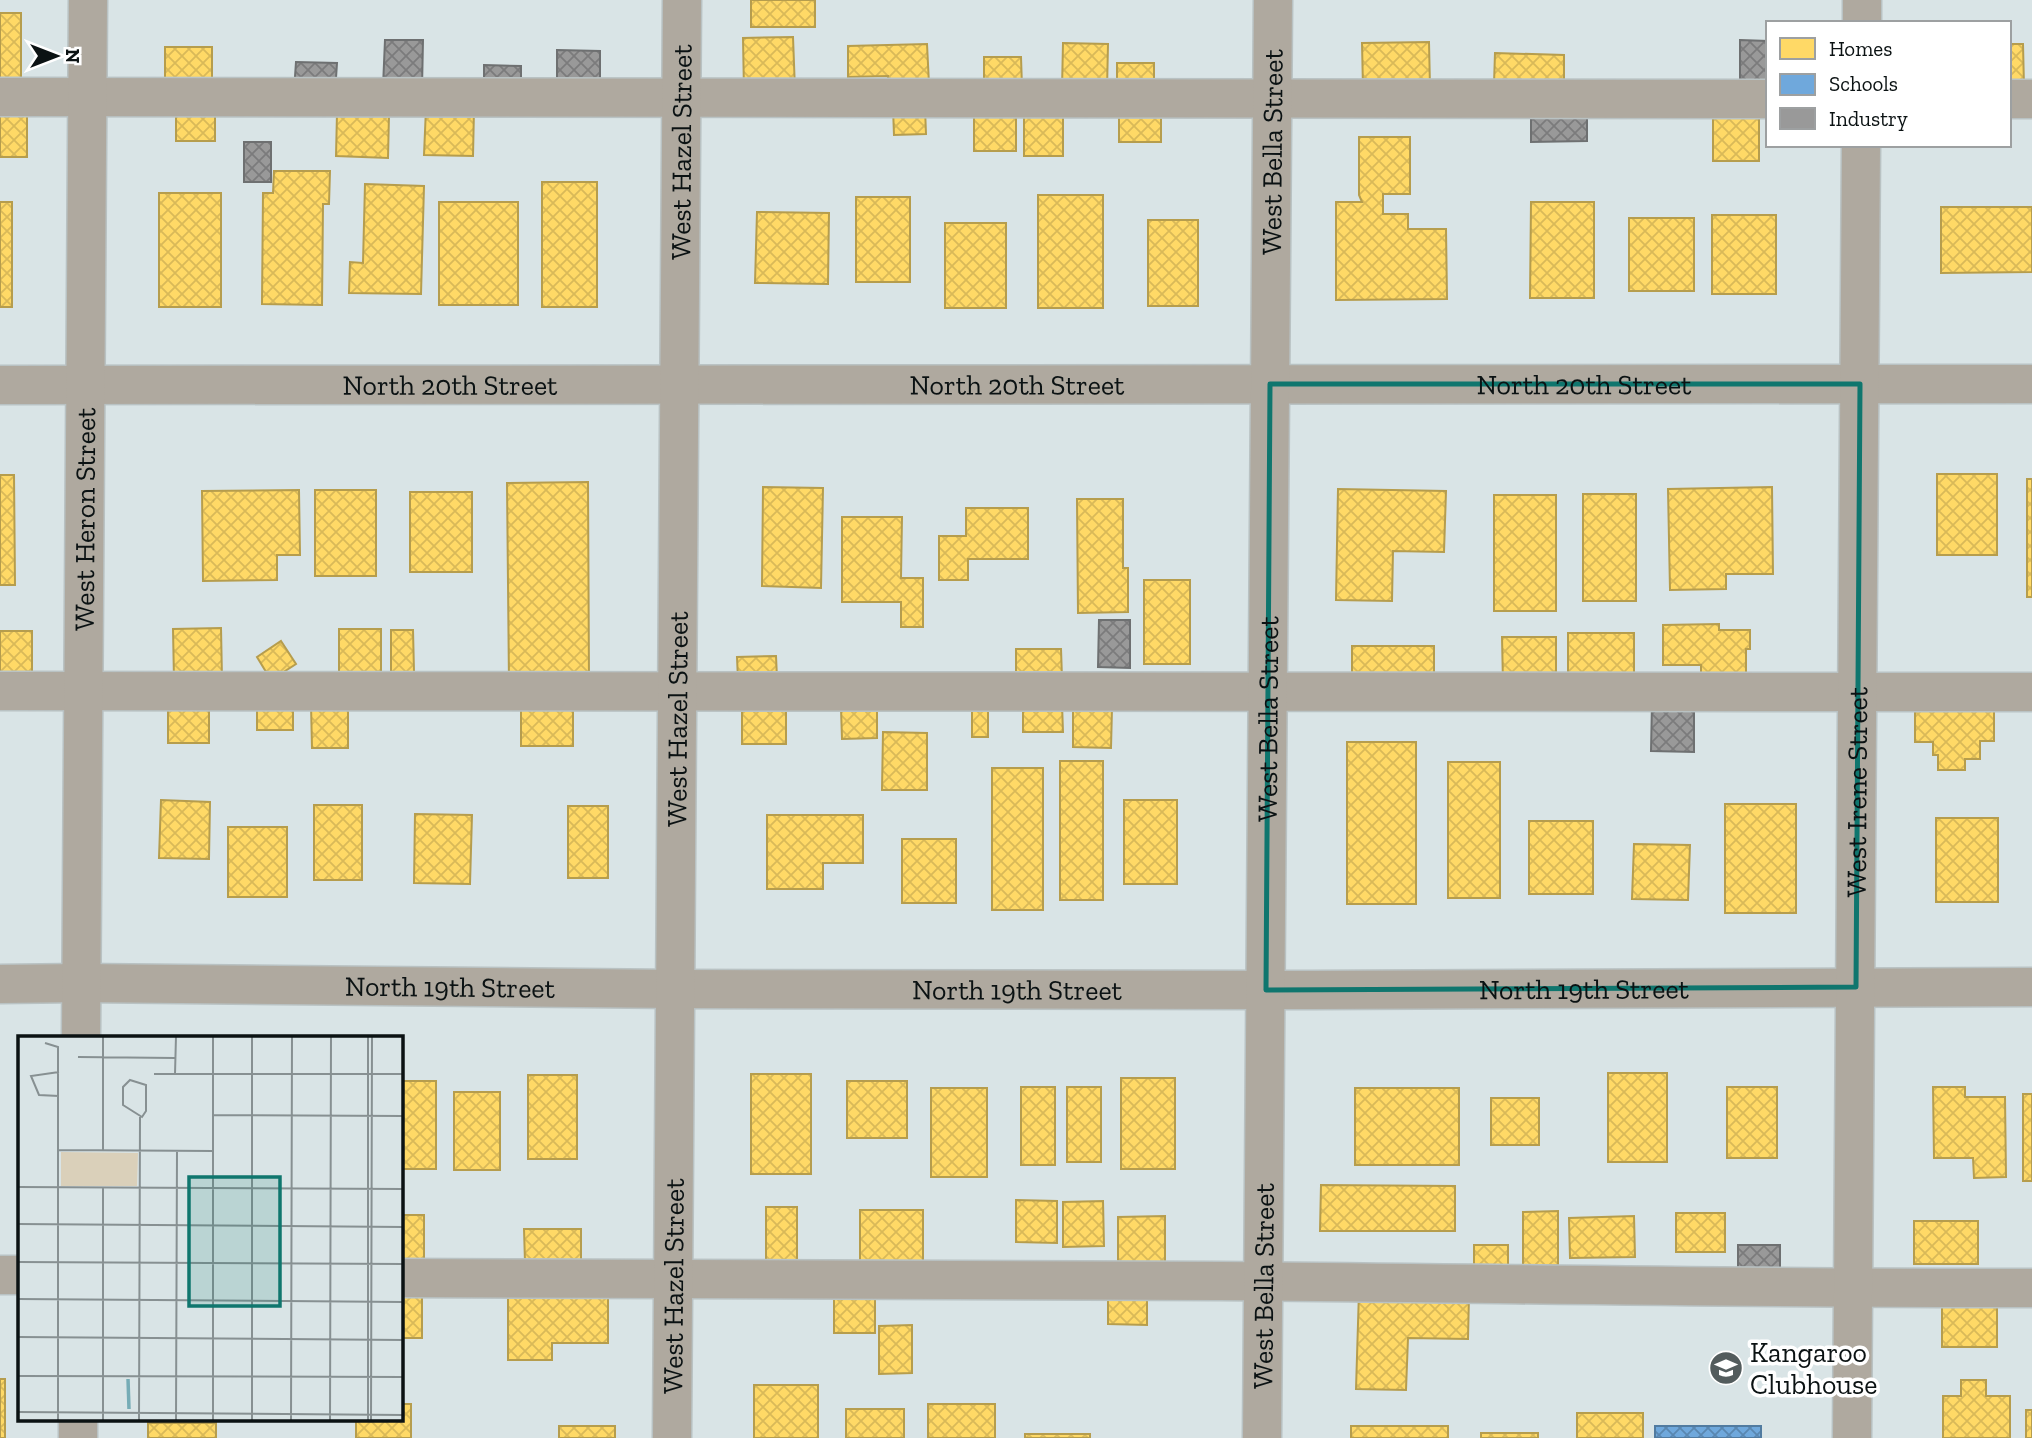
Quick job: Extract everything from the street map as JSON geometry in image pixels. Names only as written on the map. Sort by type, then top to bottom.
[{"type":"street","name":"West Heron Street","points":[[80,1036],[88,0]]},
{"type":"street","name":"West Hazel Street","points":[[672,1438],[682,0]]},
{"type":"street","name":"West Bella Street","points":[[1262,1438],[1273,0]]},
{"type":"street","points":[[1862,21],[1863,0]]},
{"type":"street","points":[[0,97],[1766,99]]},
{"type":"street","points":[[2011,99],[2032,99]]},
{"type":"street","name":"West Irene Street","points":[[1852,1438],[1861,147]]},
{"type":"street","name":"North 20th Street","points":[[0,385],[2032,384]]},
{"type":"street","points":[[0,691],[2032,692]]},
{"type":"street","name":"North 19th Street","points":[[0,984],[1266,990],[2032,986]]},
{"type":"street","points":[[0,1275],[18,1275]]},
{"type":"street","points":[[402,1278],[1264,1281],[2032,1288]]},
{"type":"street","points":[[78,1420],[78,1438]]},
{"type":"highlighted area","points":[[1270,384],[1860,384],[1856,987],[1266,990]]},
{"type":"building: Homes","points":[[751,0],[815,0],[815,27],[751,27]]},
{"type":"building: Homes","points":[[0,13],[21,13],[21,84],[0,84]]},
{"type":"building: Homes","points":[[793,37],[795,90],[744,92],[743,38]]},
{"type":"building: Homes","points":[[1429,42],[1430,87],[1363,88],[1362,43]]},
{"type":"building: Homes","points":[[1063,43],[1108,44],[1107,90],[1062,89]]},
{"type":"building: Homes","points":[[927,44],[929,84],[888,85],[888,76],[848,77],[848,46]]},
{"type":"building: Homes","points":[[2011,44],[2023,44],[2024,87],[2011,87]]},
{"type":"building: Homes","points":[[165,47],[212,47],[212,93],[165,93]]},
{"type":"building: Homes","points":[[1495,53],[1564,55],[1564,85],[1494,84]]},
{"type":"building: Homes","points":[[984,57],[1021,57],[1022,87],[984,88]]},
{"type":"building: Homes","points":[[1117,63],[1154,63],[1154,85],[1117,85]]},
{"type":"building: Homes","points":[[426,108],[474,109],[473,156],[424,155]]},
{"type":"building: Homes","points":[[893,108],[925,108],[926,134],[894,135]]},
{"type":"building: Homes","points":[[176,110],[215,110],[215,141],[176,141]]},
{"type":"building: Homes","points":[[1016,110],[1016,151],[974,151],[974,111]]},
{"type":"building: Homes","points":[[1024,110],[1063,110],[1063,156],[1024,156]]},
{"type":"building: Homes","points":[[0,111],[27,111],[27,157],[0,157]]},
{"type":"building: Homes","points":[[337,113],[389,115],[388,158],[336,156]]},
{"type":"building: Homes","points":[[1119,115],[1161,115],[1161,142],[1119,142]]},
{"type":"building: Homes","points":[[1713,118],[1759,118],[1759,161],[1713,161]]},
{"type":"building: Homes","points":[[1359,137],[1410,137],[1410,194],[1383,194],[1383,214],[1408,214],[1408,229],[1446,229],[1447,299],[1336,300],[1336,202],[1362,202],[1359,195]]},
{"type":"building: Homes","points":[[274,171],[330,171],[329,204],[323,204],[322,305],[262,304],[263,193],[273,193]]},
{"type":"building: Homes","points":[[542,182],[597,182],[597,307],[542,307]]},
{"type":"building: Homes","points":[[365,184],[424,186],[421,294],[349,293],[350,262],[363,263]]},
{"type":"building: Homes","points":[[159,193],[221,193],[221,307],[159,307]]},
{"type":"building: Homes","points":[[1038,195],[1103,195],[1103,308],[1038,308]]},
{"type":"building: Homes","points":[[856,197],[910,197],[910,282],[856,282]]},
{"type":"building: Homes","points":[[0,202],[12,202],[12,307],[0,307]]},
{"type":"building: Homes","points":[[439,202],[518,202],[518,305],[439,305]]},
{"type":"building: Homes","points":[[1531,202],[1594,202],[1594,298],[1530,298]]},
{"type":"building: Homes","points":[[1941,207],[2032,207],[2032,272],[1941,273]]},
{"type":"building: Homes","points":[[757,212],[829,213],[828,284],[755,283]]},
{"type":"building: Homes","points":[[1712,215],[1776,215],[1776,294],[1712,294]]},
{"type":"building: Homes","points":[[1629,218],[1694,218],[1694,291],[1629,291]]},
{"type":"building: Homes","points":[[1148,220],[1198,220],[1198,306],[1148,306]]},
{"type":"building: Homes","points":[[945,223],[1006,223],[1006,308],[945,308]]},
{"type":"building: Homes","points":[[1937,474],[1997,474],[1997,555],[1937,555]]},
{"type":"building: Homes","points":[[0,475],[14,475],[15,585],[0,585]]},
{"type":"building: Homes","points":[[2027,479],[2032,479],[2032,597],[2027,597]]},
{"type":"building: Homes","points":[[588,482],[589,682],[509,683],[507,483]]},
{"type":"building: Homes","points":[[763,487],[823,488],[821,588],[762,586]]},
{"type":"building: Homes","points":[[1772,487],[1773,574],[1726,574],[1726,589],[1670,590],[1668,489]]},
{"type":"building: Homes","points":[[1338,489],[1446,491],[1444,552],[1393,551],[1392,601],[1336,600]]},
{"type":"building: Homes","points":[[299,490],[300,555],[277,555],[277,580],[203,581],[202,491]]},
{"type":"building: Homes","points":[[315,490],[376,490],[376,576],[315,576]]},
{"type":"building: Homes","points":[[410,492],[472,492],[472,572],[410,572]]},
{"type":"building: Homes","points":[[1583,494],[1636,494],[1636,601],[1583,601]]},
{"type":"building: Homes","points":[[1494,495],[1556,495],[1556,611],[1494,611]]},
{"type":"building: Homes","points":[[1077,499],[1123,499],[1123,568],[1128,568],[1128,612],[1078,613]]},
{"type":"building: Homes","points":[[966,508],[1028,508],[1028,559],[968,559],[968,580],[939,580],[939,536],[966,536]]},
{"type":"building: Homes","points":[[842,517],[902,517],[901,578],[923,578],[923,627],[901,627],[901,602],[842,602]]},
{"type":"building: Homes","points":[[1144,580],[1190,580],[1190,664],[1144,664]]},
{"type":"building: Homes","points":[[1719,624],[1719,630],[1750,630],[1750,649],[1746,649],[1746,681],[1701,682],[1701,665],[1663,665],[1663,625]]},
{"type":"building: Homes","points":[[221,628],[222,679],[174,680],[173,629]]},
{"type":"building: Homes","points":[[339,629],[381,629],[381,684],[339,684]]},
{"type":"building: Homes","points":[[391,630],[413,630],[414,672],[391,673]]},
{"type":"building: Homes","points":[[0,631],[32,631],[32,680],[0,680]]},
{"type":"building: Homes","points":[[1568,633],[1634,633],[1634,684],[1568,684]]},
{"type":"building: Homes","points":[[1502,637],[1556,637],[1556,683],[1503,683]]},
{"type":"building: Homes","points":[[281,641],[296,664],[271,680],[257,657]]},
{"type":"building: Homes","points":[[1352,646],[1434,646],[1434,686],[1352,686]]},
{"type":"building: Homes","points":[[1016,649],[1061,649],[1062,678],[1016,678]]},
{"type":"building: Homes","points":[[776,656],[777,678],[738,680],[737,657]]},
{"type":"building: Homes","points":[[348,703],[348,748],[312,748],[311,704]]},
{"type":"building: Homes","points":[[1023,704],[1062,704],[1063,732],[1023,732]]},
{"type":"building: Homes","points":[[521,705],[573,705],[573,746],[521,746]]},
{"type":"building: Homes","points":[[168,706],[209,706],[209,743],[168,743]]},
{"type":"building: Homes","points":[[972,706],[988,706],[988,737],[972,737]]},
{"type":"building: Homes","points":[[877,707],[877,738],[842,739],[841,708]]},
{"type":"building: Homes","points":[[1915,707],[1994,707],[1994,741],[1980,741],[1980,759],[1965,759],[1965,770],[1938,770],[1938,755],[1933,755],[1933,742],[1915,742]]},
{"type":"building: Homes","points":[[257,708],[293,708],[293,730],[257,730]]},
{"type":"building: Homes","points":[[1073,708],[1112,708],[1111,748],[1073,747]]},
{"type":"building: Homes","points":[[742,711],[786,711],[786,744],[742,744]]},
{"type":"building: Homes","points":[[883,732],[927,733],[927,790],[882,790]]},
{"type":"building: Homes","points":[[1347,742],[1416,742],[1416,904],[1347,904]]},
{"type":"building: Homes","points":[[1060,761],[1103,761],[1103,900],[1060,900]]},
{"type":"building: Homes","points":[[1448,762],[1500,762],[1500,898],[1448,898]]},
{"type":"building: Homes","points":[[992,768],[1043,768],[1043,910],[992,910]]},
{"type":"building: Homes","points":[[161,800],[210,802],[209,859],[159,858]]},
{"type":"building: Homes","points":[[1124,800],[1177,800],[1177,884],[1124,884]]},
{"type":"building: Homes","points":[[1725,804],[1796,804],[1796,913],[1725,913]]},
{"type":"building: Homes","points":[[314,805],[362,805],[362,880],[314,880]]},
{"type":"building: Homes","points":[[568,806],[608,806],[608,878],[568,878]]},
{"type":"building: Homes","points":[[415,814],[472,815],[470,884],[414,883]]},
{"type":"building: Homes","points":[[767,815],[863,815],[863,863],[823,863],[823,889],[767,889]]},
{"type":"building: Homes","points":[[1936,818],[1998,818],[1998,902],[1936,902]]},
{"type":"building: Homes","points":[[1529,821],[1593,821],[1593,894],[1529,894]]},
{"type":"building: Homes","points":[[228,827],[287,827],[287,897],[228,897]]},
{"type":"building: Homes","points":[[902,839],[956,839],[956,903],[902,903]]},
{"type":"building: Homes","points":[[1634,844],[1690,845],[1688,900],[1632,899]]},
{"type":"building: Homes","points":[[1608,1073],[1667,1073],[1667,1162],[1608,1162]]},
{"type":"building: Homes","points":[[751,1074],[811,1074],[811,1174],[751,1174]]},
{"type":"building: Homes","points":[[528,1075],[577,1075],[577,1159],[528,1159]]},
{"type":"building: Homes","points":[[1121,1078],[1175,1078],[1175,1169],[1121,1169]]},
{"type":"building: Homes","points":[[402,1081],[436,1081],[436,1169],[402,1169]]},
{"type":"building: Homes","points":[[847,1081],[907,1081],[907,1138],[847,1138]]},
{"type":"building: Homes","points":[[1021,1087],[1055,1087],[1055,1165],[1021,1165]]},
{"type":"building: Homes","points":[[1067,1087],[1101,1087],[1101,1162],[1067,1162]]},
{"type":"building: Homes","points":[[1727,1087],[1777,1087],[1777,1158],[1727,1158]]},
{"type":"building: Homes","points":[[1933,1087],[1965,1087],[1965,1097],[2005,1097],[2006,1177],[1974,1178],[1973,1158],[1934,1158]]},
{"type":"building: Homes","points":[[931,1088],[987,1088],[987,1177],[931,1177]]},
{"type":"building: Homes","points":[[1355,1088],[1459,1088],[1459,1165],[1355,1165]]},
{"type":"building: Homes","points":[[454,1092],[500,1092],[500,1170],[454,1170]]},
{"type":"building: Homes","points":[[2023,1094],[2032,1094],[2032,1181],[2023,1181]]},
{"type":"building: Homes","points":[[1491,1098],[1539,1098],[1539,1145],[1491,1145]]},
{"type":"building: Homes","points":[[1321,1185],[1455,1186],[1455,1231],[1320,1231]]},
{"type":"building: Homes","points":[[1016,1200],[1057,1201],[1057,1243],[1016,1242]]},
{"type":"building: Homes","points":[[1103,1201],[1104,1246],[1063,1247],[1063,1202]]},
{"type":"building: Homes","points":[[766,1207],[797,1207],[797,1264],[766,1264]]},
{"type":"building: Homes","points":[[860,1210],[923,1210],[923,1267],[860,1267]]},
{"type":"building: Homes","points":[[1558,1211],[1558,1265],[1523,1266],[1523,1212]]},
{"type":"building: Homes","points":[[1676,1213],[1725,1213],[1725,1252],[1676,1252]]},
{"type":"building: Homes","points":[[402,1215],[424,1215],[424,1265],[402,1264]]},
{"type":"building: Homes","points":[[1165,1216],[1165,1270],[1118,1270],[1118,1217]]},
{"type":"building: Homes","points":[[1634,1216],[1635,1257],[1570,1258],[1569,1218]]},
{"type":"building: Homes","points":[[1914,1221],[1978,1221],[1978,1264],[1914,1264]]},
{"type":"building: Homes","points":[[524,1229],[581,1229],[581,1262],[525,1262]]},
{"type":"building: Homes","points":[[1474,1245],[1508,1245],[1508,1268],[1474,1268]]},
{"type":"building: Homes","points":[[1108,1286],[1147,1287],[1147,1325],[1108,1324]]},
{"type":"building: Homes","points":[[1359,1291],[1469,1295],[1468,1339],[1408,1338],[1406,1390],[1356,1389]]},
{"type":"building: Homes","points":[[402,1292],[422,1292],[422,1338],[402,1338]]},
{"type":"building: Homes","points":[[834,1293],[875,1293],[875,1333],[834,1333]]},
{"type":"building: Homes","points":[[508,1295],[608,1295],[608,1343],[552,1343],[552,1360],[508,1360]]},
{"type":"building: Homes","points":[[1942,1295],[1997,1295],[1997,1347],[1942,1347]]},
{"type":"building: Homes","points":[[912,1325],[912,1373],[879,1374],[879,1326]]},
{"type":"building: Homes","points":[[0,1379],[5,1379],[5,1438],[0,1438]]},
{"type":"building: Homes","points":[[1961,1380],[1986,1380],[1986,1396],[2010,1396],[2010,1438],[1943,1438],[1943,1396],[1961,1396]]},
{"type":"building: Homes","points":[[754,1385],[818,1385],[818,1438],[754,1438]]},
{"type":"building: Homes","points":[[402,1404],[411,1404],[411,1438],[356,1438],[356,1420],[402,1420]]},
{"type":"building: Homes","points":[[928,1404],[995,1404],[995,1438],[928,1438]]},
{"type":"building: Homes","points":[[846,1409],[904,1409],[904,1438],[846,1438]]},
{"type":"building: Homes","points":[[2026,1410],[2032,1410],[2032,1438],[2026,1438]]},
{"type":"building: Homes","points":[[1577,1413],[1643,1413],[1643,1438],[1577,1438]]},
{"type":"building: Homes","points":[[148,1423],[216,1423],[216,1438],[148,1438]]},
{"type":"building: Homes","points":[[559,1426],[615,1426],[615,1438],[559,1438]]},
{"type":"building: Homes","points":[[1351,1426],[1448,1426],[1448,1438],[1351,1438]]},
{"type":"building: Homes","points":[[1481,1433],[1538,1433],[1538,1438],[1481,1438]]},
{"type":"building: Homes","points":[[1025,1434],[1090,1434],[1090,1438],[1025,1438]]},
{"type":"building: Schools","points":[[1655,1426],[1761,1426],[1761,1438],[1655,1438]]},
{"type":"building: Industry","points":[[385,40],[423,40],[422,88],[383,87]]},
{"type":"building: Industry","points":[[1740,40],[1766,41],[1766,85],[1740,84]]},
{"type":"building: Industry","points":[[557,50],[600,51],[600,85],[557,84]]},
{"type":"building: Industry","points":[[296,62],[337,63],[335,93],[294,91]]},
{"type":"building: Industry","points":[[484,65],[521,66],[521,88],[484,88]]},
{"type":"building: Industry","points":[[1531,104],[1587,104],[1587,141],[1531,142]]},
{"type":"building: Industry","points":[[244,142],[271,142],[271,182],[244,182]]},
{"type":"building: Industry","points":[[1099,620],[1130,620],[1130,668],[1098,667]]},
{"type":"building: Industry","points":[[1652,703],[1694,703],[1694,752],[1651,751]]},
{"type":"building: Industry","points":[[1738,1245],[1780,1245],[1780,1269],[1738,1269]]},
{"type":"place","name":"Kangaroo Clubhouse","points":[[1726,1368]]}]
